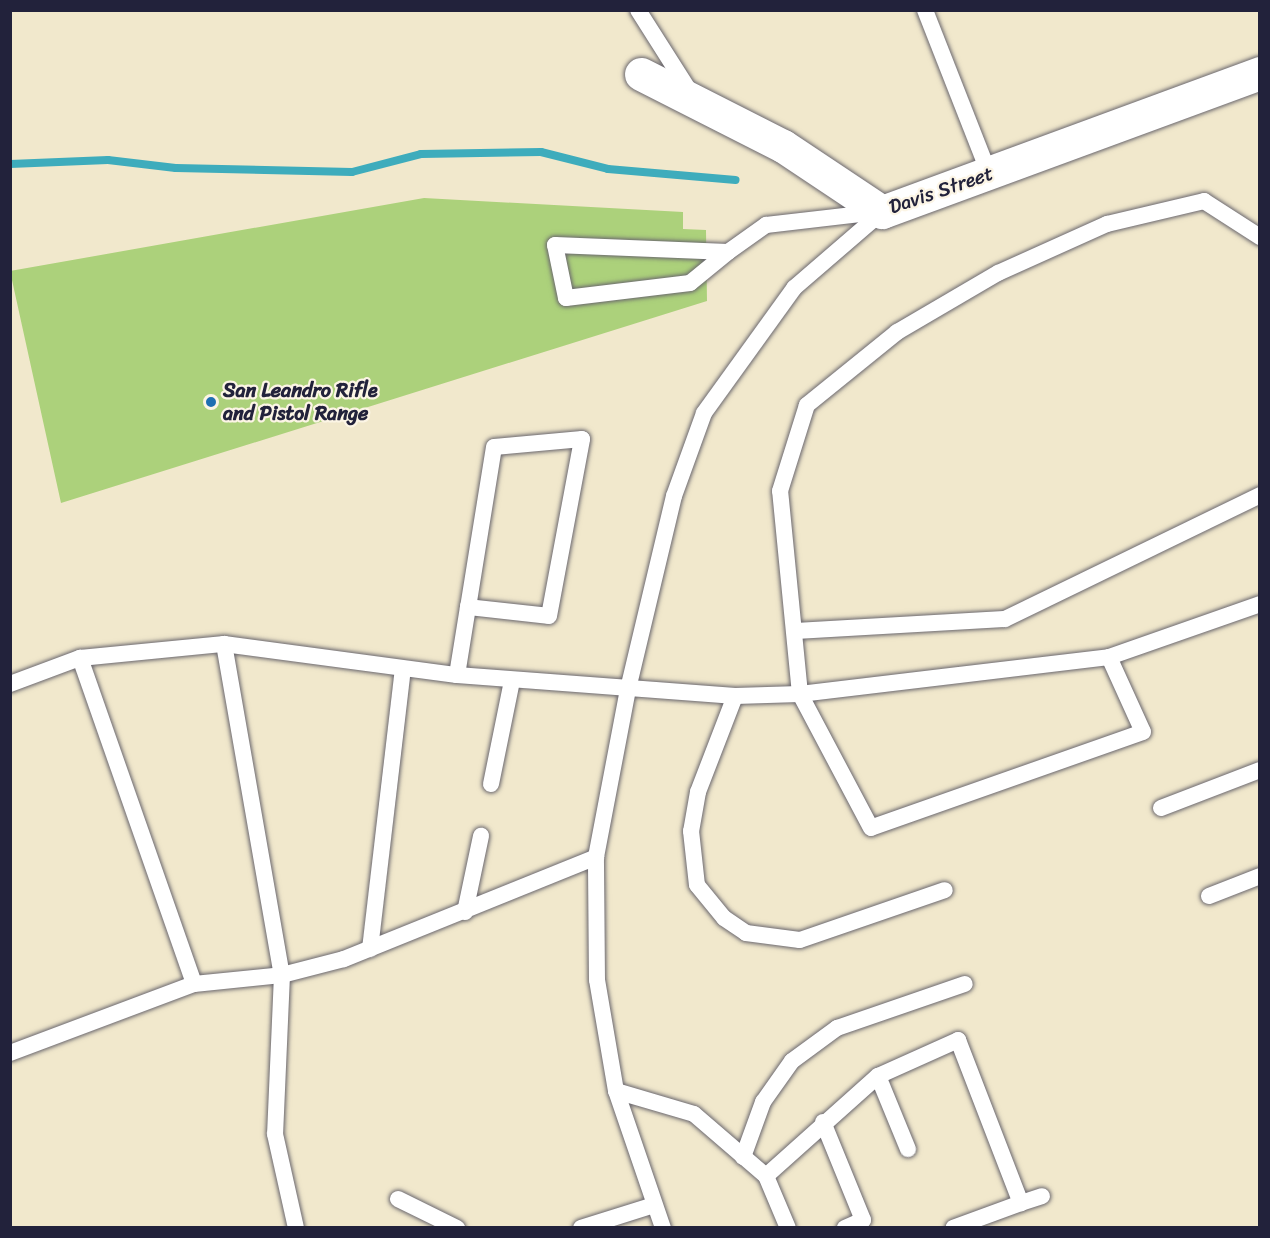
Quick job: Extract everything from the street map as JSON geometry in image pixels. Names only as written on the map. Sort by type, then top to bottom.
[{"type":"street","name":"Davis Street","points":[[641,74],[783,146],[882,212],[1260,74]]},
{"type":"lane","points":[[638,10],[697,103]]},
{"type":"lane","points":[[925,10],[989,173]]},
{"type":"lane","points":[[1109,657],[1143,732],[871,828],[800,694],[780,491],[807,405],[897,332],[998,273],[1107,224],[1204,201],[1260,237]]},
{"type":"lane","points":[[728,252],[555,245],[566,298],[690,283],[766,225],[882,212]]},
{"type":"lane","points":[[663,1227],[616,1090],[597,980],[596,857],[628,689],[674,496],[704,413],[794,288],[882,212]]},
{"type":"lane","points":[[457,675],[468,607],[494,447],[582,439],[549,616],[468,607]]},
{"type":"lane","points":[[795,631],[1005,619],[1260,495]]},
{"type":"lane","points":[[10,684],[80,658],[224,644],[403,669],[512,681],[735,696],[800,694],[1109,657],[1260,604]]},
{"type":"lane","points":[[224,644],[282,975],[275,1134],[296,1227]]},
{"type":"lane","points":[[80,658],[195,984]]},
{"type":"lane","points":[[370,949],[403,669]]},
{"type":"lane","points":[[491,784],[512,681]]},
{"type":"lane","points":[[735,696],[698,792],[691,831],[697,885],[724,918],[746,933],[800,940],[945,890]]},
{"type":"lane","points":[[1161,808],[1260,770]]},
{"type":"lane","points":[[465,912],[481,836]]},
{"type":"lane","points":[[10,1053],[195,984],[282,975],[370,949],[596,857]]},
{"type":"lane","points":[[1209,896],[1260,876]]},
{"type":"lane","points":[[744,1157],[763,1102],[792,1061],[837,1028],[964,984]]},
{"type":"lane","points":[[766,1176],[823,1122],[878,1076],[958,1040],[1021,1203]]},
{"type":"lane","points":[[878,1076],[908,1149]]},
{"type":"lane","points":[[616,1090],[694,1114],[766,1176],[788,1227]]},
{"type":"lane","points":[[823,1122],[862,1220],[845,1227]]},
{"type":"lane","points":[[953,1227],[1042,1196]]},
{"type":"lane","points":[[398,1198],[457,1227]]},
{"type":"lane","points":[[581,1227],[654,1205]]},
{"type":"green space","name":"San Leandro Rifle and Pistol Range","points":[[424,198],[683,212],[683,229],[706,230],[707,301],[61,503],[10,271]]},
{"type":"waterway","points":[[10,164],[108,160],[176,168],[352,172],[421,154],[541,152],[608,169],[736,180]]},
{"type":"place","name":"San Leandro Rifle and Pistol Range","points":[[211,402]]}]
